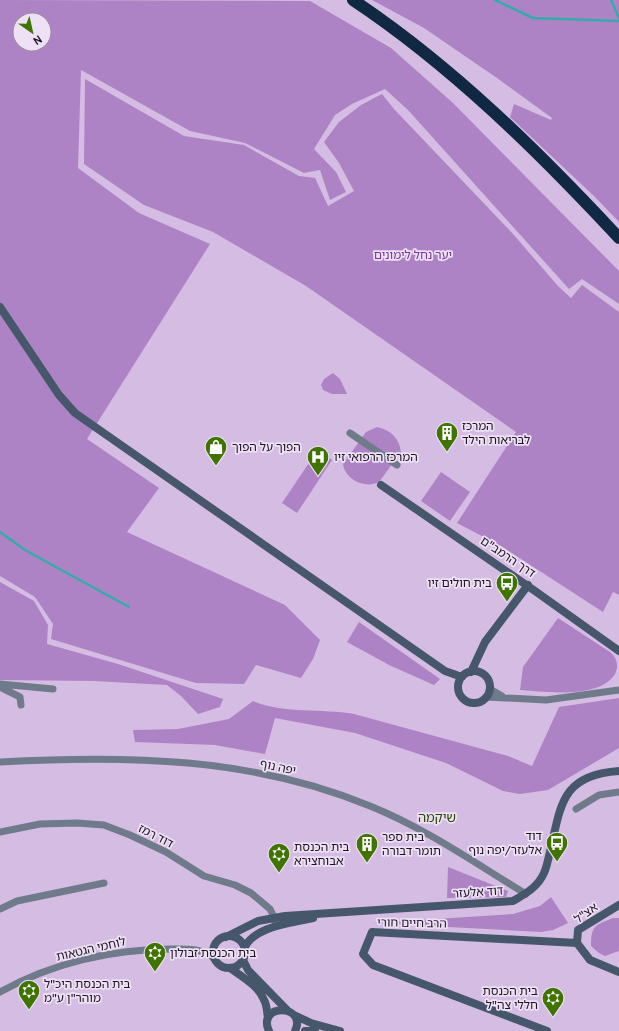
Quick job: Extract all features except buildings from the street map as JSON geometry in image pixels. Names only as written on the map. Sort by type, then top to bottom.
[{"type":"highway","points":[[353,0],[390,25],[431,56],[561,175],[619,238]]},
{"type":"street","points":[[0,307],[55,389],[75,413],[445,671],[459,687],[462,697],[472,702],[482,701],[488,693],[489,681],[483,674],[480,654]]},
{"type":"street","points":[[350,433],[397,465]]},
{"type":"street","name":"דרך הרמב\"ם","points":[[381,485],[528,585],[619,651]]},
{"type":"street","points":[[459,687],[462,677],[471,672],[484,642],[528,585]]},
{"type":"street","name":"דרך הרמב\"ם","points":[[602,640],[619,648]]},
{"type":"street","name":"דרך הרמב\"ם","points":[[602,640],[619,655]]},
{"type":"street","points":[[445,671],[462,677]]},
{"type":"street","points":[[471,672],[483,674]]},
{"type":"street","points":[[0,686],[53,689]]},
{"type":"street","points":[[0,686],[20,697],[21,705]]},
{"type":"street","points":[[488,693],[517,700],[546,700],[619,690]]},
{"type":"street","name":"יפה נוף","points":[[0,762],[104,758],[153,759],[229,768],[303,783],[370,806],[400,820],[526,894]]},
{"type":"street","name":"דוד אלעזר","points":[[226,936],[258,921],[274,917],[513,901],[532,890],[544,874],[562,803],[570,790],[590,776],[619,771]]},
{"type":"street","points":[[576,809],[599,795],[619,792]]},
{"type":"street","name":"דוד רמז","points":[[0,832],[40,824],[77,823],[104,825],[130,835],[166,852],[204,876],[235,885],[251,892],[264,901],[274,917],[275,928]]},
{"type":"street","points":[[0,909],[16,901],[104,883]]},
{"type":"street","name":"אצ\"ל","points":[[619,905],[578,930],[577,943],[590,960],[619,972]]},
{"type":"street","name":"דוד אלעזר","points":[[244,949],[255,936],[275,928],[331,914]]},
{"type":"street","name":"הרב חיים חורי","points":[[547,1031],[373,965],[363,954],[372,932],[577,943]]},
{"type":"street","points":[[267,1026],[264,999],[249,982],[230,968],[219,965],[214,958],[213,954],[216,943],[221,938],[226,936],[239,940],[244,949],[243,960],[248,970],[291,1013],[297,1024],[295,1031]]},
{"type":"street","name":"לוחמי הגטאות","points":[[0,992],[38,974],[63,965],[115,953],[152,949],[191,949],[210,954],[214,958]]},
{"type":"street","points":[[230,968],[235,967],[243,960]]},
{"type":"street","points":[[267,1026],[275,1011],[280,1010],[291,1013],[311,1023],[340,1031]]},
{"type":"street","points":[[305,1031],[315,1031]]},
{"type":"green space","points":[[0,0],[310,1],[391,48],[453,103],[619,271],[619,304],[582,279],[569,289],[408,110],[385,89],[352,104],[335,115],[314,149],[336,172],[346,192],[330,200],[320,170],[304,173],[245,143],[190,131],[81,70],[78,168],[139,213],[210,244],[87,439],[159,488],[127,532],[285,605],[320,640],[313,659],[301,678],[256,665],[244,684],[196,683],[51,639],[53,624],[35,597],[0,576]]},
{"type":"green space","points":[[372,0],[619,0],[619,222],[595,197],[510,117],[514,104],[551,120],[552,118],[424,28]]},
{"type":"green space","name":"יער נחל לימונים","points":[[85,79],[184,136],[244,145],[299,176],[315,178],[328,206],[354,191],[339,163],[324,142],[339,122],[361,105],[382,94],[394,109],[513,234],[558,286],[571,298],[582,285],[619,312],[619,595],[613,592],[603,612],[501,546],[457,523],[516,432],[306,286],[213,232],[144,205],[84,164]]},
{"type":"green space","points":[[333,373],[340,379],[347,394],[332,394],[323,390],[321,385],[324,379]]},
{"type":"green space","points":[[377,427],[382,428],[394,435],[401,452],[379,482],[374,484],[362,484],[352,479],[348,475],[343,464],[366,432]]},
{"type":"green space","points":[[317,451],[332,460],[297,513],[282,503]]},
{"type":"green space","points":[[441,472],[470,492],[450,521],[421,501]]},
{"type":"green space","points":[[0,582],[34,601],[48,625],[47,644],[118,664],[223,699],[220,707],[198,714],[181,696],[167,685],[94,681],[0,680]]},
{"type":"green space","points":[[558,618],[610,652],[616,659],[617,665],[615,674],[608,682],[585,691],[543,692],[520,690],[523,667]]},
{"type":"green space","points":[[359,622],[440,679],[434,685],[389,665],[347,642]]},
{"type":"green space","points":[[619,698],[619,748],[548,790],[520,794],[503,791],[446,763],[355,733],[275,718],[265,754],[215,745],[135,742],[133,730],[178,729],[229,719],[253,701],[278,708],[354,714],[508,756],[532,766],[559,707]]},
{"type":"green space","points":[[448,867],[508,891],[506,897],[447,898]]},
{"type":"green space","points":[[551,897],[568,923],[553,930],[541,932],[373,923],[513,914],[540,906]]},
{"type":"green space","points":[[613,918],[619,918],[619,951],[605,956],[591,946],[592,934],[595,927]]},
{"type":"waterway","points":[[495,0],[533,18],[619,21]]},
{"type":"waterway","points":[[611,0],[619,18]]},
{"type":"waterway","points":[[0,532],[25,550],[129,607]]},
{"type":"place","name":"המרכז לבריאות הילד","points":[[447,452]]},
{"type":"place","name":"הפוך על הפוך","points":[[216,466]]},
{"type":"place","name":"המרכז הרפואי זיו","points":[[318,476]]},
{"type":"place","name":"בית חולים זיו","points":[[507,602]]},
{"type":"place","name":"דוד אלעזר/יפה נוף","points":[[557,862]]},
{"type":"place","name":"בית ספר תומר דבורה","points":[[367,864]]},
{"type":"place","name":"בית הכנסת אבוחצירא","points":[[279,874]]},
{"type":"place","name":"בית הכנסת זבולון","points":[[155,972]]},
{"type":"place","name":"בית הכנסת היכ\"ל מוהר\"ן ע\"מ","points":[[29,1010]]},
{"type":"place","name":"בית הכנסת חללי צה\"ל","points":[[553,1018]]},
{"type":"district","name":"שיקמה","points":[[437,817]]}]
